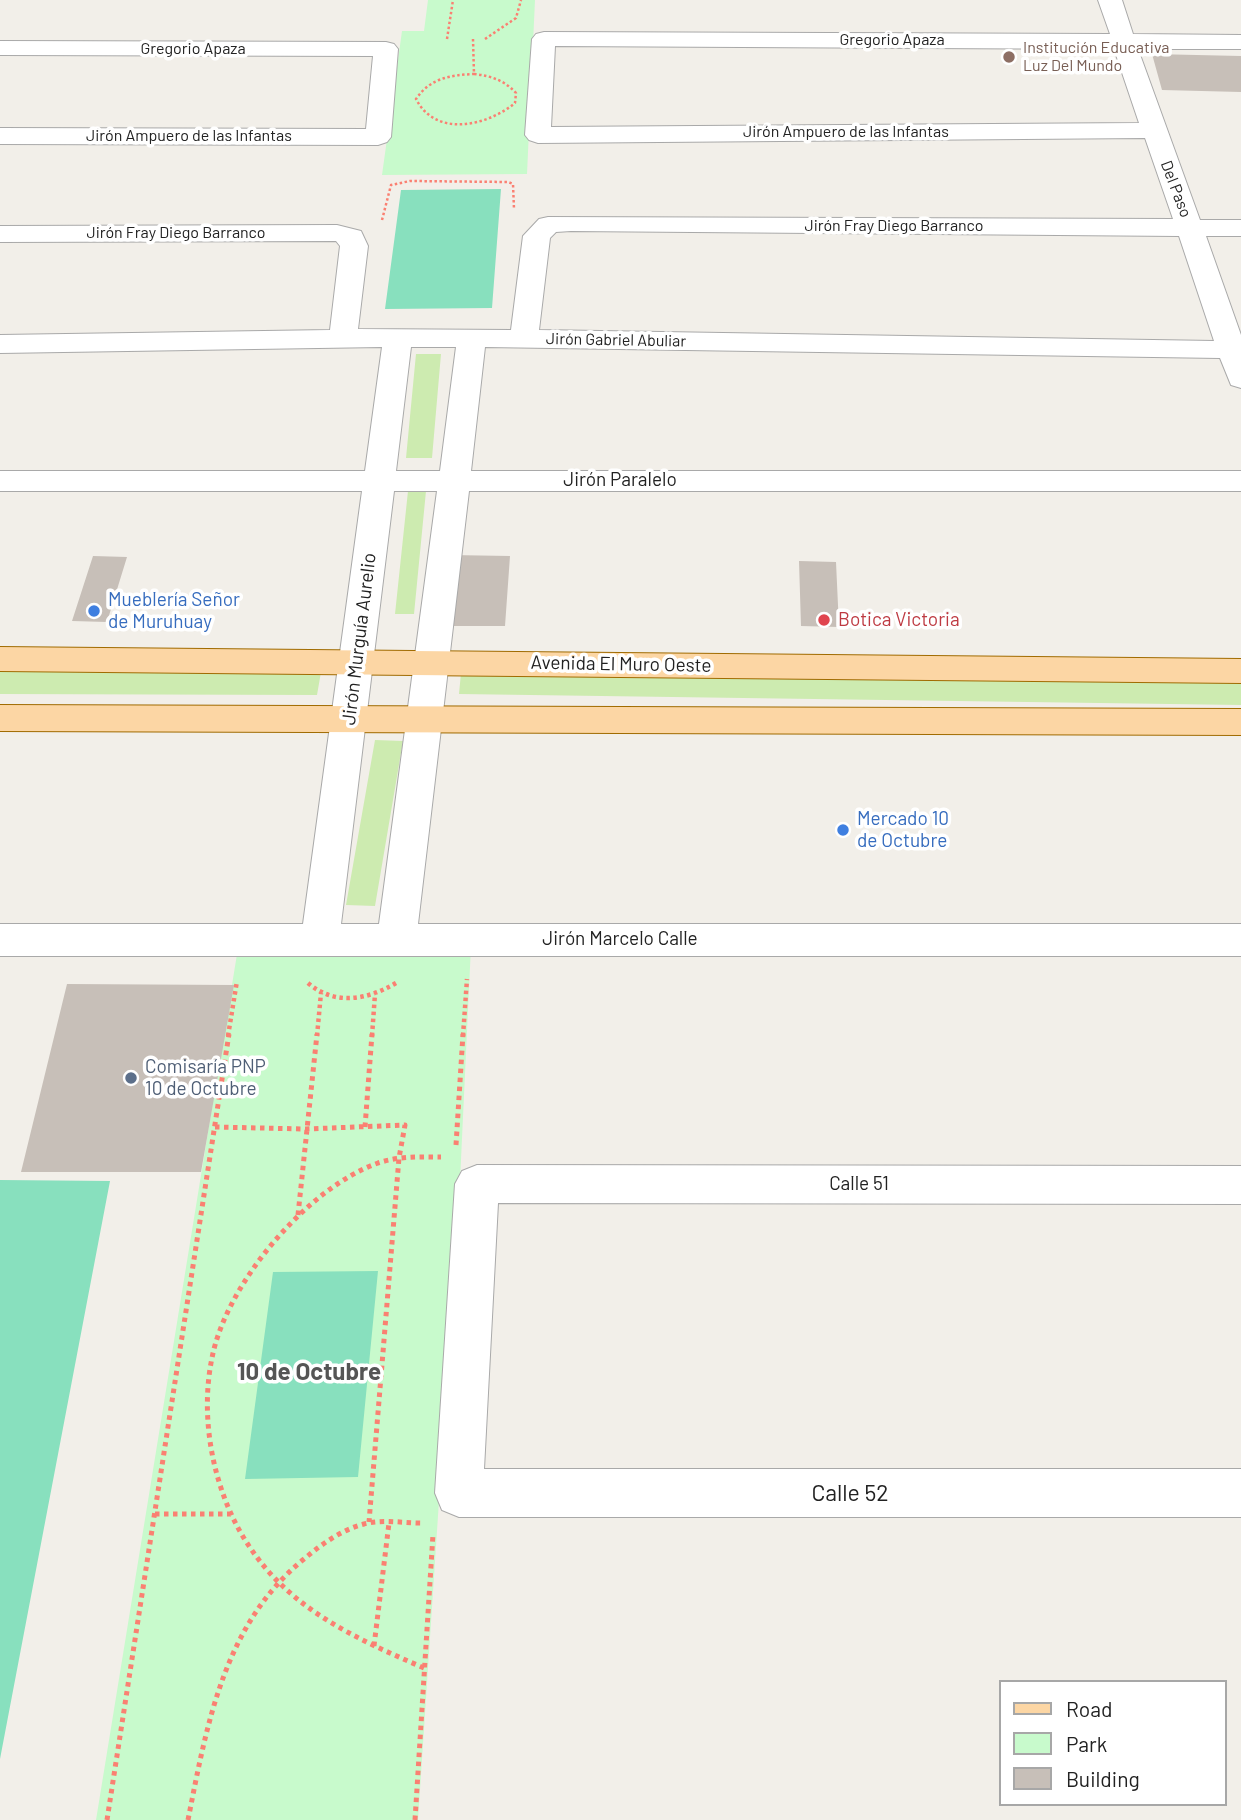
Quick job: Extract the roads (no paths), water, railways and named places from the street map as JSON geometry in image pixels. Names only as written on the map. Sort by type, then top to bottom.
[{"type":"main road","name":"Avenida El Muro Oeste","points":[[0,659],[1241,671]]},
{"type":"main road","points":[[0,718],[425,717],[1241,722]]},
{"type":"street","name":"Del Paso","points":[[1110,0],[1241,379]]},
{"type":"street","name":"Gregorio Apaza","points":[[538,135],[544,39],[1241,42]]},
{"type":"street","name":"Gregorio Apaza","points":[[0,48],[386,49],[378,137]]},
{"type":"street","name":"Jirón Ampuero de las Infantas","points":[[538,135],[1153,130]]},
{"type":"street","name":"Jirón Ampuero de las Infantas","points":[[0,136],[378,137]]},
{"type":"street","name":"Jirón Fray Diego Barranco","points":[[524,339],[542,231],[570,223],[1241,228]]},
{"type":"street","name":"Jirón Fray Diego Barranco","points":[[0,234],[337,233],[351,237],[354,246],[342,338]]},
{"type":"street","name":"Jirón Murguía Aurelio","points":[[320,939],[398,338]]},
{"type":"street","name":"Jirón Gabriel Abuliar","points":[[0,344],[472,338],[1232,350]]},
{"type":"street","points":[[397,939],[472,338]]},
{"type":"street","name":"Jirón Paralelo","points":[[0,481],[1241,481]]},
{"type":"street","name":"Jirón Marcelo Calle","points":[[0,940],[1241,940]]},
{"type":"street","name":"Calle 51","points":[[446,1508],[466,1170],[1241,1185]]},
{"type":"street","name":"Calle 52","points":[[446,1508],[1241,1493]]},
{"type":"place","name":"Institución Educativa Luz Del Mundo","points":[[1009,57]]},
{"type":"place","name":"Mueblería Señor de Muruhuay","points":[[94,611]]},
{"type":"place","name":"Botica Victoria","points":[[824,620]]},
{"type":"place","name":"Mercado 10 de Octubre","points":[[843,830]]},
{"type":"place","name":"Comisaría PNP 10 de Octubre","points":[[131,1078]]},
{"type":"district","name":"10 de Octubre","points":[[309,1372]]}]
